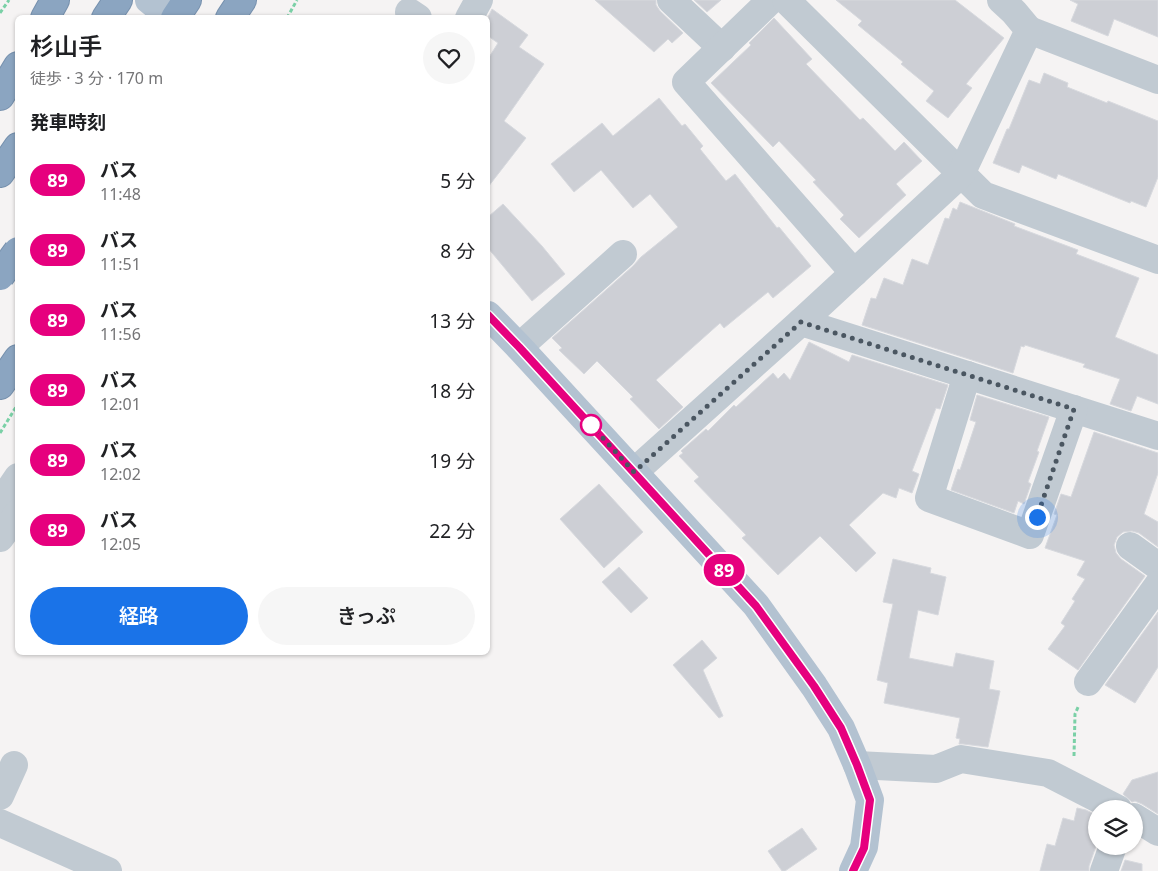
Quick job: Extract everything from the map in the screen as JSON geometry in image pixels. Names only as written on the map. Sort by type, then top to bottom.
[{"type":"highway","points":[[47,15],[55,0]]},
{"type":"highway","points":[[108,15],[118,0]]},
{"type":"highway","points":[[177,15],[187,0]]},
{"type":"highway","points":[[232,15],[242,0]]},
{"type":"highway","points":[[0,96],[15,71]]},
{"type":"highway","points":[[0,173],[15,151]]},
{"type":"highway","points":[[0,276],[15,254]]},
{"type":"highway","points":[[0,385],[15,363]]},
{"type":"main road","points":[[148,0],[167,15]]},
{"type":"main road","points":[[490,317],[756,606],[814,686],[841,728],[870,800],[864,848],[853,871]]},
{"type":"street","points":[[471,15],[479,0]]},
{"type":"street","points":[[671,0],[722,48]]},
{"type":"street","points":[[771,0],[686,82],[854,273]]},
{"type":"street","points":[[786,0],[983,195],[1158,260]]},
{"type":"street","points":[[1001,0],[1029,30],[1158,80]]},
{"type":"street","points":[[634,472],[801,322],[961,174],[1029,30]]},
{"type":"street","points":[[519,347],[623,254]]},
{"type":"street","points":[[801,322],[1158,436]]},
{"type":"street","points":[[967,375],[929,498],[1030,535],[1074,409]]},
{"type":"street","points":[[0,503],[15,481]]},
{"type":"street","points":[[0,538],[15,517]]},
{"type":"street","points":[[1130,546],[1158,566]]},
{"type":"street","points":[[1088,682],[1158,585]]},
{"type":"street","points":[[857,765],[936,769],[961,759],[1048,773],[1100,800]]},
{"type":"street","points":[[0,796],[14,765]]},
{"type":"street","points":[[0,823],[108,871]]},
{"type":"street","points":[[1143,823],[1158,832]]},
{"type":"street","points":[[1104,871],[1110,855]]},
{"type":"path","points":[[0,13],[9,0]]},
{"type":"path","points":[[289,15],[297,0]]},
{"type":"path","points":[[0,433],[15,410]]},
{"type":"path","points":[[1073,786],[1075,714],[1088,682]]},
{"type":"building","points":[[595,0],[656,0],[656,5],[660,11],[683,33],[672,43],[668,39],[654,52]]},
{"type":"building","points":[[694,0],[721,0],[707,12]]},
{"type":"building","points":[[836,0],[955,0],[1004,38],[966,84],[972,88],[948,118],[926,101],[934,91],[901,64],[903,62],[858,25],[862,21]]},
{"type":"building","points":[[1070,0],[1158,0],[1158,37],[1114,19],[1108,36],[1071,21],[1078,4]]},
{"type":"building","points":[[492,9],[528,35],[519,47],[544,64],[504,121],[526,138],[490,184],[490,56],[498,43],[490,37],[489,15]]},
{"type":"building","points":[[774,18],[812,59],[806,64],[860,120],[863,118],[895,151],[904,142],[922,161],[896,184],[906,195],[859,238],[840,219],[844,215],[813,182],[816,180],[779,141],[773,147],[711,83],[751,45],[749,43]]},
{"type":"building","points":[[1044,73],[1068,83],[1067,87],[1158,121],[1158,177],[1146,207],[1131,201],[1130,203],[1058,174],[1056,179],[1022,165],[1019,173],[993,163],[1029,80],[1040,84]]},
{"type":"building","points":[[659,98],[682,126],[685,124],[703,146],[700,149],[726,181],[735,174],[777,228],[779,227],[811,266],[773,298],[768,292],[724,328],[720,323],[656,380],[683,407],[659,429],[630,399],[633,397],[597,361],[584,374],[559,350],[562,348],[552,338],[641,257],[678,227],[650,194],[633,208],[601,170],[574,192],[551,164],[602,123],[613,136]]},
{"type":"building","points":[[960,202],[1015,224],[1014,226],[1078,250],[1076,254],[1139,278],[1115,337],[1158,355],[1158,404],[1137,396],[1131,411],[1110,404],[1120,379],[1083,367],[1085,364],[1025,345],[1024,347],[1021,346],[1013,373],[862,325],[871,298],[876,299],[884,278],[903,285],[912,259],[928,265],[945,218],[949,219],[953,208],[957,210]]},
{"type":"building","points":[[503,204],[565,274],[532,301],[490,250],[490,215]]},
{"type":"building","points":[[809,342],[849,362],[852,355],[948,385],[940,409],[936,408],[912,471],[919,474],[912,493],[899,488],[896,498],[883,493],[849,525],[876,553],[856,572],[820,536],[778,575],[742,538],[746,535],[694,481],[699,477],[679,456],[683,453],[681,451],[706,429],[708,431],[734,405],[736,407],[773,373],[778,379],[784,373],[790,380]]},
{"type":"building","points":[[977,395],[1049,417],[1028,482],[1031,484],[1024,504],[1018,501],[1014,513],[951,490],[958,469],[960,470],[976,422],[970,420]]},
{"type":"building","points":[[1094,432],[1158,453],[1158,473],[1144,514],[1158,522],[1158,547],[1139,533],[1132,531],[1123,532],[1117,537],[1114,545],[1116,553],[1121,559],[1145,576],[1078,670],[1048,649],[1065,626],[1061,623],[1075,601],[1072,599],[1085,579],[1077,575],[1085,561],[1045,548],[1057,515],[1054,514],[1061,494],[1071,497]]},
{"type":"building","points":[[599,484],[643,532],[604,568],[560,519]]},
{"type":"building","points":[[893,559],[931,568],[930,573],[946,577],[938,615],[918,610],[909,658],[953,667],[956,653],[994,661],[989,689],[1000,691],[988,747],[959,744],[960,739],[956,738],[960,718],[884,703],[888,683],[877,680],[893,604],[883,602]]},
{"type":"building","points":[[619,567],[648,598],[631,613],[602,582]]},
{"type":"building","points":[[1158,612],[1158,667],[1135,703],[1105,685]]},
{"type":"building","points":[[702,640],[717,658],[703,670],[723,716],[719,718],[673,665]]},
{"type":"building","points":[[1158,772],[1158,814],[1143,805],[1143,800],[1130,800],[1123,794],[1132,780]]},
{"type":"building","points":[[1077,808],[1088,811],[1088,855],[1093,855],[1089,871],[1040,871],[1047,844],[1055,846],[1063,818],[1074,821]]},
{"type":"building","points":[[802,828],[817,849],[785,871],[782,871],[768,851]]},
{"type":"building","points":[[1125,860],[1142,864],[1142,871],[1121,871]]},
{"type":"bus line","name":"89","points":[[490,317],[756,606],[814,686],[841,728],[870,800],[864,848],[853,871]]},
{"type":"route","points":[[591,425],[634,472],[801,322],[1074,409],[1037,517]]}]
